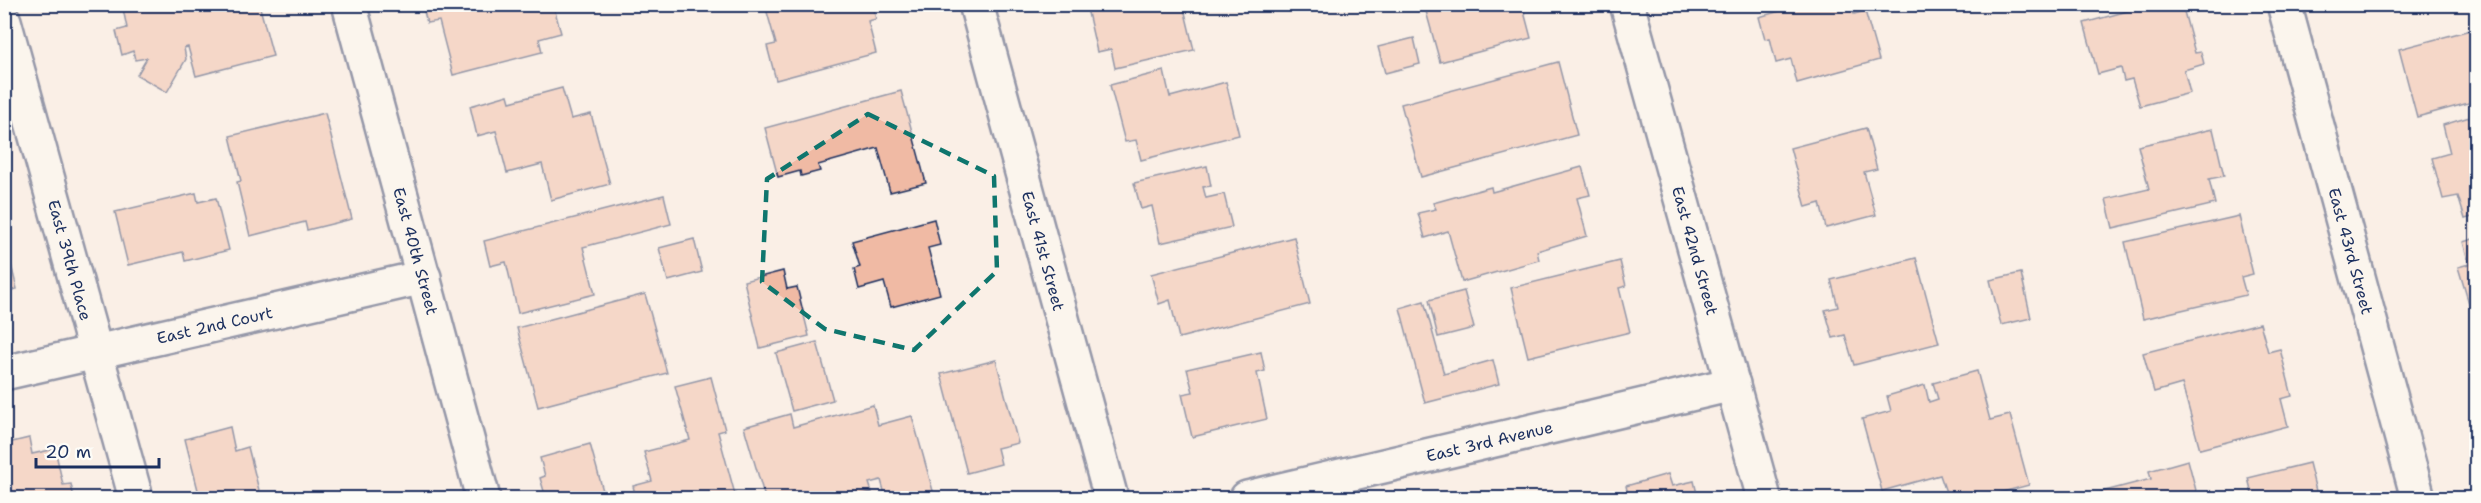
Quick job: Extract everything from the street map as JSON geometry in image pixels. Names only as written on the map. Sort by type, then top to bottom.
[{"type":"street","name":"East 40th Street","points":[[350,4],[483,498]]},
{"type":"street","name":"East 41st Street","points":[[976,4],[1111,498]]},
{"type":"street","name":"East 42nd Street","points":[[1627,4],[1764,498]]},
{"type":"street","name":"East 43rd Street","points":[[2284,4],[2418,498]]},
{"type":"street","name":"East 39th Place","points":[[4,21],[136,498]]},
{"type":"street","name":"East 2nd Court","points":[[4,373],[424,276]]},
{"type":"street","name":"East 3rd Avenue","points":[[1247,498],[1733,384]]},
{"type":"highlighted area","points":[[868,114],[994,176],[997,271],[914,350],[825,329],[762,282],[767,179]]},
{"type":"building","points":[[122,4],[259,4],[273,56],[196,76],[188,47],[184,48],[186,59],[167,92],[137,75],[147,58],[135,60],[133,51],[122,55],[116,31],[127,28]]},
{"type":"building","points":[[422,4],[553,4],[561,33],[539,39],[542,52],[453,75],[439,21],[427,23]]},
{"type":"building","points":[[872,4],[876,19],[868,21],[876,53],[776,80],[767,46],[776,44],[765,5]]},
{"type":"building","points":[[1086,4],[1183,4],[1194,50],[1115,68],[1111,49],[1097,52]]},
{"type":"building","points":[[1424,4],[1522,4],[1531,38],[1440,62]]},
{"type":"building","points":[[1804,4],[1851,4],[1854,14],[1865,11],[1879,60],[1797,83],[1791,59],[1776,63],[1770,38],[1765,39],[1759,17]]},
{"type":"building","points":[[2067,4],[2088,4],[2068,10]]},
{"type":"building","points":[[2153,4],[2182,4],[2195,53],[2201,52],[2204,64],[2184,70],[2190,93],[2140,106],[2132,79],[2124,81],[2121,68],[2098,74],[2084,23]]},
{"type":"building","points":[[2474,29],[2476,58],[2472,59],[2476,75],[2476,101],[2417,117],[2399,49]]},
{"type":"building","points":[[1414,38],[1420,64],[1385,73],[1378,47]]},
{"type":"building","points":[[1558,62],[1577,135],[1421,177],[1401,104]]},
{"type":"building","points":[[1164,71],[1170,97],[1226,82],[1239,135],[1141,160],[1136,140],[1125,142],[1110,85]]},
{"type":"building","points":[[562,88],[571,119],[591,114],[610,184],[551,200],[542,164],[507,173],[496,131],[477,136],[470,106],[508,95],[510,102]]},
{"type":"building","points":[[901,91],[926,183],[890,192],[878,148],[818,165],[820,171],[801,176],[800,171],[778,177],[765,128]]},
{"type":"building","points":[[325,113],[352,219],[307,230],[305,222],[250,236],[237,182],[241,181],[230,136]]},
{"type":"building","points":[[2476,115],[2476,216],[2465,219],[2458,196],[2443,199],[2432,158],[2450,153],[2443,125]]},
{"type":"building","points":[[1866,128],[1877,169],[1864,172],[1876,215],[1826,228],[1820,203],[1806,207],[1790,148]]},
{"type":"building","points":[[2213,129],[2224,176],[2209,179],[2215,204],[2113,228],[2106,199],[2149,189],[2138,146]]},
{"type":"building","points":[[1207,166],[1211,186],[1203,187],[1206,198],[1224,194],[1232,227],[1160,243],[1152,206],[1141,209],[1134,183]]},
{"type":"building","points":[[1582,167],[1590,195],[1577,198],[1587,236],[1537,251],[1539,260],[1462,282],[1448,231],[1425,238],[1418,213],[1436,209],[1433,203],[1491,187],[1492,192]]},
{"type":"building","points":[[196,193],[198,202],[216,198],[229,250],[185,261],[183,252],[128,265],[115,212]]},
{"type":"building","points":[[664,195],[671,224],[583,247],[595,294],[518,313],[506,262],[490,266],[484,241]]},
{"type":"building","points":[[2239,216],[2253,274],[2241,277],[2246,295],[2143,319],[2125,242]]},
{"type":"building","points":[[934,219],[940,245],[928,248],[940,294],[891,307],[884,282],[859,289],[854,269],[860,267],[852,241]]},
{"type":"building","points":[[1294,237],[1310,304],[1179,338],[1170,300],[1159,304],[1151,274]]},
{"type":"building","points":[[2476,238],[2476,308],[2471,310],[2458,267],[2469,264],[2463,242]]},
{"type":"building","points":[[694,239],[702,272],[668,281],[659,248]]},
{"type":"building","points":[[4,248],[7,248],[17,289],[4,292]]},
{"type":"building","points":[[1916,258],[1939,343],[1854,365],[1845,335],[1833,338],[1825,310],[1838,307],[1831,280]]},
{"type":"building","points":[[1620,261],[1626,286],[1619,288],[1630,332],[1528,357],[1511,288]]},
{"type":"building","points":[[783,271],[787,289],[797,287],[809,336],[760,348],[744,281]]},
{"type":"building","points":[[2021,273],[2031,318],[2001,325],[1990,280]]},
{"type":"building","points":[[1464,291],[1474,328],[1438,337],[1429,300]]},
{"type":"building","points":[[645,294],[667,373],[538,407],[517,328]]},
{"type":"building","points":[[1424,301],[1444,374],[1493,360],[1499,384],[1425,403],[1400,308]]},
{"type":"building","points":[[2260,323],[2268,352],[2280,349],[2292,396],[2281,399],[2288,426],[2200,449],[2182,384],[2154,392],[2143,353]]},
{"type":"building","points":[[817,342],[833,400],[792,411],[776,353]]},
{"type":"building","points":[[1261,352],[1265,371],[1257,373],[1267,419],[1192,437],[1182,394],[1193,392],[1187,369]]},
{"type":"building","points":[[996,360],[1018,443],[997,448],[1001,464],[967,473],[941,374]]},
{"type":"building","points":[[1977,371],[1990,420],[2010,415],[2029,485],[1980,498],[1948,498],[1940,475],[1882,491],[1862,419],[1891,411],[1887,396],[1925,385],[1929,402],[1938,399],[1933,383]]},
{"type":"building","points":[[711,377],[725,430],[718,432],[736,498],[636,498],[633,486],[652,481],[644,452],[690,440],[675,386]]},
{"type":"building","points":[[873,405],[878,425],[912,416],[935,498],[886,498],[881,480],[869,483],[872,492],[848,498],[765,498],[744,427],[790,414],[793,427]]},
{"type":"building","points":[[230,427],[235,451],[248,447],[261,498],[200,498],[185,439]]},
{"type":"building","points":[[29,438],[32,454],[55,449],[63,485],[71,484],[74,498],[4,498],[4,444]]},
{"type":"building","points":[[590,444],[605,498],[546,498],[540,478],[545,476],[540,458]]},
{"type":"building","points":[[2188,460],[2198,498],[2103,498],[2101,492],[2151,479],[2149,471]]},
{"type":"building","points":[[2309,463],[2317,495],[2307,498],[2253,498],[2248,478]]},
{"type":"building","points":[[1668,474],[1672,486],[1694,481],[1698,498],[1629,498],[1626,486]]}]
